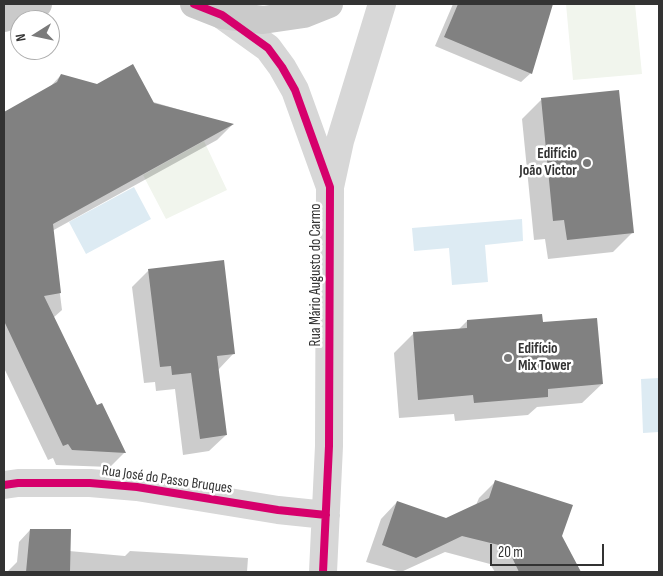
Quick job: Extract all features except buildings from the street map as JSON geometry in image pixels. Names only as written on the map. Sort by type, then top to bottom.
[{"type":"main road","points":[[4,18],[38,4]]},
{"type":"main road","points":[[194,4],[222,15],[263,20],[304,14],[330,4]]},
{"type":"street","name":"Rua Mário Augusto do Carmo","points":[[323,572],[329,446],[330,187],[340,141],[382,4]]},
{"type":"street","name":"Rua Mário Augusto do Carmo","points":[[222,15],[268,48],[282,67],[295,90],[330,187]]},
{"type":"street","name":"Rua José do Passo Bruques","points":[[4,485],[18,483],[81,483],[136,487],[278,510],[326,515]]},
{"type":"shaded area","points":[[566,4],[635,4],[642,74],[573,80]]},
{"type":"shaded area","points":[[204,141],[227,190],[166,219],[143,175]]},
{"type":"shaded area","points":[[134,187],[151,219],[86,254],[69,222]]},
{"type":"shaded area","points":[[522,219],[523,241],[485,245],[488,282],[452,285],[449,248],[414,251],[412,228]]},
{"type":"shaded area","points":[[659,378],[659,432],[643,433],[641,379]]},
{"type":"cycle path","points":[[194,4],[222,15],[268,48],[282,67],[295,90],[330,187],[329,446],[323,572]]},
{"type":"cycle path","points":[[4,485],[18,483],[90,483],[137,487],[278,510],[326,515]]},
{"type":"place","name":"Edifício João Victor","points":[[587,163]]},
{"type":"place","name":"Edifício Mix Tower","points":[[508,358]]}]
